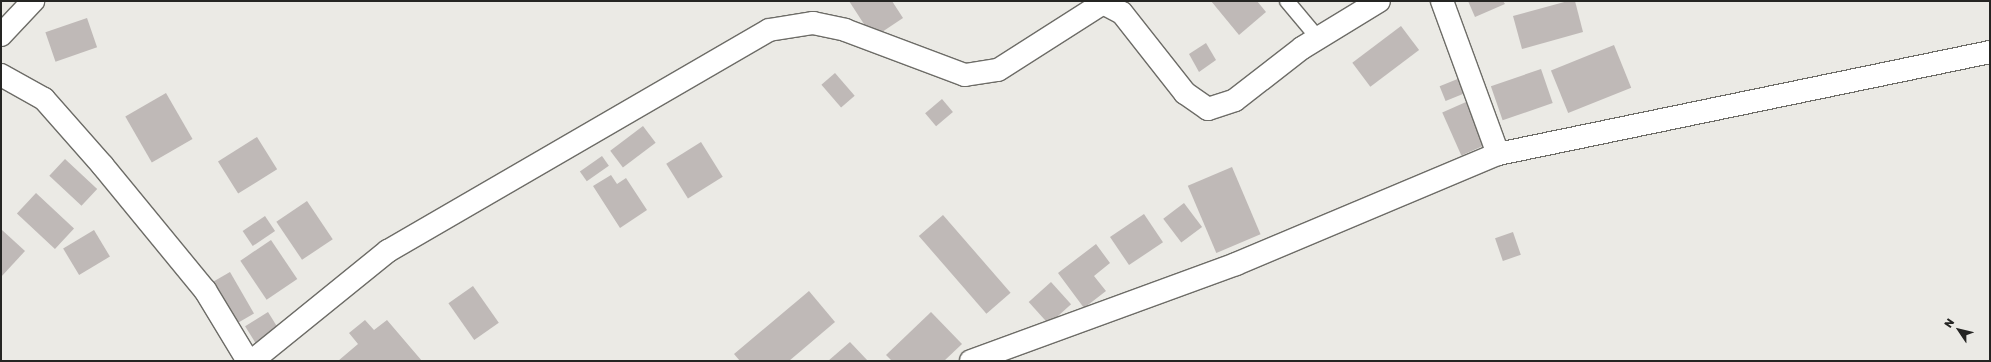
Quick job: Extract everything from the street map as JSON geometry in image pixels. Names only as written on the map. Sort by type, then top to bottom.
[{"type":"street","points":[[1,35],[33,1]]},
{"type":"street","points":[[1442,1],[1498,154]]},
{"type":"street","points":[[252,361],[388,251],[476,197],[769,30],[812,23],[845,30],[965,75],[998,70],[1103,3],[1122,13],[1185,93],[1208,109],[1235,100],[1318,38],[1369,4]]},
{"type":"street","points":[[980,359],[1236,264],[1498,154],[1990,52]]},
{"type":"street","points":[[1,76],[44,99],[103,166],[205,290],[248,361]]},
{"type":"lane","points":[[1287,1],[1318,38]]},
{"type":"building","points":[[849,1],[892,1],[903,18],[873,38]]},
{"type":"building","points":[[1211,1],[1257,1],[1266,12],[1239,35]]},
{"type":"building","points":[[1468,1],[1503,1],[1505,4],[1475,17]]},
{"type":"building","points":[[1568,1],[1575,1],[1583,32],[1522,49],[1513,16]]},
{"type":"building","points":[[87,18],[97,47],[55,62],[45,32]]},
{"type":"building","points":[[1401,26],[1419,50],[1370,87],[1352,63]]},
{"type":"building","points":[[1206,43],[1216,60],[1199,72],[1189,54]]},
{"type":"building","points":[[1614,45],[1631,88],[1568,113],[1551,70]]},
{"type":"building","points":[[1541,69],[1553,103],[1503,120],[1491,86]]},
{"type":"building","points":[[835,73],[855,96],[841,107],[821,85]]},
{"type":"building","points":[[1460,78],[1466,93],[1446,101],[1440,86]]},
{"type":"building","points":[[166,93],[193,139],[152,162],[125,116]]},
{"type":"building","points":[[942,99],[953,112],[936,126],[925,113]]},
{"type":"building","points":[[1466,102],[1485,145],[1461,156],[1442,113]]},
{"type":"building","points":[[643,126],[656,143],[623,167],[610,151]]},
{"type":"building","points":[[257,137],[277,169],[238,194],[218,161]]},
{"type":"building","points":[[701,142],[723,177],[688,198],[666,164]]},
{"type":"building","points":[[602,156],[609,166],[587,181],[580,171]]},
{"type":"building","points":[[65,159],[97,189],[81,206],[49,176]]},
{"type":"building","points":[[1232,167],[1261,234],[1216,253],[1188,186]]},
{"type":"building","points":[[611,175],[617,184],[626,178],[647,210],[620,228],[593,186]]},
{"type":"building","points":[[36,193],[74,228],[55,249],[17,213]]},
{"type":"building","points":[[307,201],[333,239],[302,260],[276,222]]},
{"type":"building","points":[[1184,203],[1202,227],[1181,243],[1163,219]]},
{"type":"building","points":[[1144,214],[1163,242],[1129,265],[1110,237]]},
{"type":"building","points":[[943,215],[1011,293],[986,314],[919,236]]},
{"type":"building","points":[[265,216],[275,231],[253,246],[243,231]]},
{"type":"building","points":[[2,230],[25,251],[1,277],[1,231]]},
{"type":"building","points":[[94,230],[110,257],[79,275],[63,249]]},
{"type":"building","points":[[1513,232],[1521,255],[1503,261],[1495,238]]},
{"type":"building","points":[[271,240],[297,279],[267,300],[240,261]]},
{"type":"building","points":[[1096,244],[1110,263],[1094,276],[1106,291],[1084,308],[1058,273]]},
{"type":"building","points":[[230,272],[254,314],[236,324],[212,282]]},
{"type":"building","points":[[1051,282],[1071,304],[1049,324],[1029,302]]},
{"type":"building","points":[[473,286],[499,323],[474,340],[448,303]]},
{"type":"building","points":[[809,291],[835,322],[789,361],[740,361],[734,354]]},
{"type":"building","points":[[268,312],[280,331],[257,345],[245,326]]},
{"type":"building","points":[[931,312],[962,344],[944,361],[892,361],[886,355]]},
{"type":"building","points":[[365,320],[374,330],[387,320],[422,361],[338,361],[358,344],[349,333]]},
{"type":"building","points":[[850,342],[868,361],[828,361]]}]
